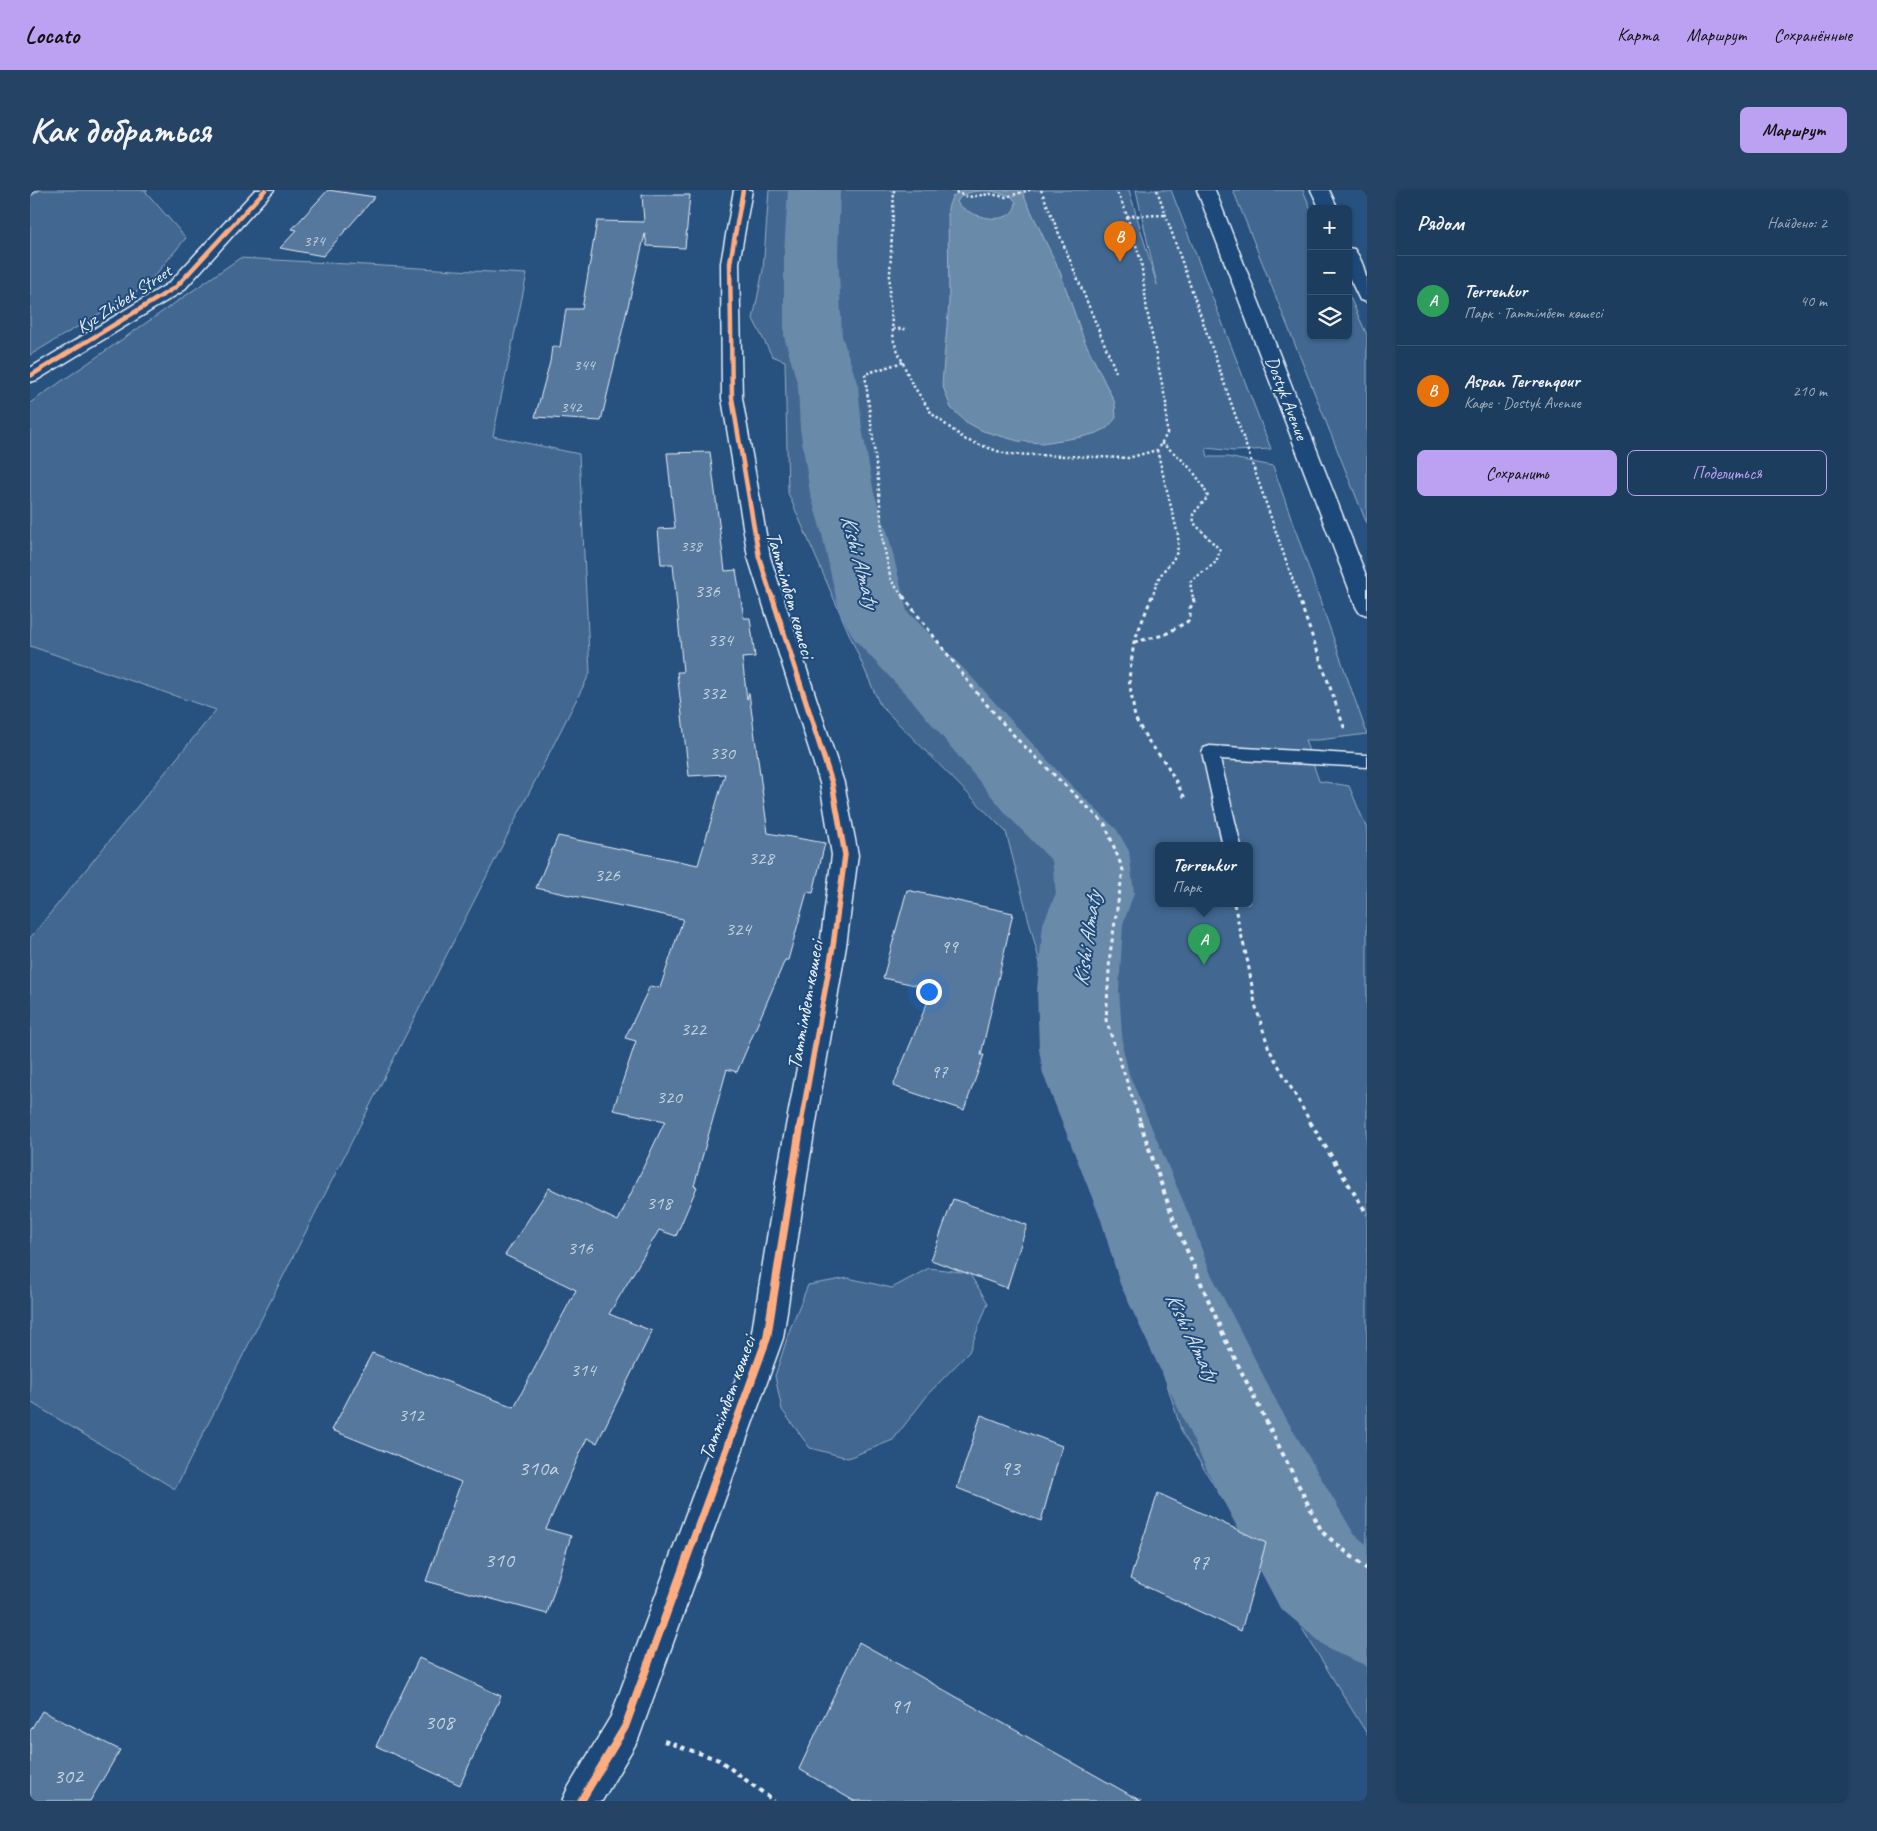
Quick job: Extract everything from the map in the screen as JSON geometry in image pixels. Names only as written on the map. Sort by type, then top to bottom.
[{"type":"street","name":"Kyz Zhibek Street","points":[[30,376],[176,287],[265,190]]},
{"type":"street","name":"Таттімбет көшесі","points":[[581,1801],[625,1727],[767,1338],[794,1163],[833,946],[845,856],[832,783],[759,556],[732,398],[730,263],[743,190]]},
{"type":"street","name":"Dostyk Avenue","points":[[1206,190],[1367,607]]},
{"type":"street","points":[[1320,190],[1327,205]]},
{"type":"street","points":[[1352,262],[1367,296]]},
{"type":"lane","points":[[1231,842],[1210,752],[1361,761]]},
{"type":"path","points":[[894,190],[889,295],[894,342],[911,382],[932,414],[966,440],[1006,454],[1128,458],[1157,450]]},
{"type":"path","points":[[951,190],[968,197],[990,194],[1010,196],[1030,190]]},
{"type":"path","points":[[1040,190],[1116,372]]},
{"type":"path","points":[[1116,190],[1127,216],[1141,261],[1147,311],[1166,403],[1167,434],[1157,450],[1178,535],[1179,548],[1172,563],[1160,577],[1134,642],[1129,680],[1135,718],[1147,739],[1167,765],[1188,805]]},
{"type":"path","points":[[1157,190],[1361,761]]},
{"type":"path","points":[[1127,216],[1166,215]]},
{"type":"path","points":[[893,329],[908,329]]},
{"type":"path","points":[[903,362],[865,374],[878,480],[883,541],[891,580],[980,697],[1060,782],[1105,824],[1122,870],[1110,954],[1106,1020],[1170,1209],[1226,1341],[1322,1532],[1367,1569]]},
{"type":"path","points":[[1134,642],[1163,636],[1175,631],[1190,620],[1190,608],[1194,602],[1190,582],[1216,562],[1220,550],[1194,523],[1193,514],[1208,497],[1201,479],[1182,457],[1161,443]]},
{"type":"path","points":[[1235,907],[1248,963],[1255,1004],[1269,1049],[1296,1099],[1367,1214]]},
{"type":"path","points":[[625,1727],[719,1760],[774,1801]]},
{"type":"shaded area","points":[[30,190],[147,190],[146,192],[186,238],[146,286],[30,355]]},
{"type":"shaded area","points":[[769,190],[1129,190],[1157,285],[1136,190],[1171,190],[1271,449],[1234,451],[1206,448],[1208,457],[1227,457],[1273,466],[1367,734],[1305,740],[1319,781],[1349,786],[1367,829],[1367,1734],[1182,1433],[1052,1010],[1006,832],[880,705],[788,493],[785,361],[772,356],[753,319],[763,270]]},
{"type":"shaded area","points":[[963,190],[1018,190],[1022,192],[1060,272],[1084,340],[1115,403],[1116,418],[1107,428],[1081,437],[1042,443],[1018,441],[983,431],[966,422],[951,408],[942,384],[949,303],[948,208],[952,197]],"holes":[[[977,191],[992,191],[1011,196],[1016,202],[1013,210],[1007,216],[999,218],[990,218],[971,213],[957,202],[963,195]]]},
{"type":"shaded area","points":[[1233,190],[1303,190],[1309,205],[1307,205],[1307,340],[1352,340],[1352,302],[1367,335],[1367,524]]},
{"type":"shaded area","points":[[240,258],[527,274],[493,436],[579,454],[590,673],[175,1489],[30,1402],[30,938],[216,710],[30,646],[30,403]]},
{"type":"shaded area","points":[[929,1268],[969,1273],[988,1303],[969,1352],[930,1392],[893,1440],[848,1458],[810,1448],[782,1410],[775,1376],[790,1329],[808,1285],[848,1278],[892,1288]]},
{"type":"building","points":[[328,190],[375,197],[323,256],[280,248],[297,230],[292,229]]},
{"type":"building","points":[[642,195],[690,195],[685,248],[647,246],[645,234],[601,421],[535,417],[550,362],[552,347],[560,347],[566,309],[582,309],[597,221],[644,222]]},
{"type":"building","points":[[710,452],[725,571],[736,570],[744,618],[750,618],[755,657],[742,658],[747,699],[749,693],[768,833],[825,843],[813,893],[807,892],[788,960],[785,960],[737,1072],[727,1069],[694,1186],[697,1187],[676,1236],[659,1230],[609,1314],[652,1331],[597,1443],[587,1438],[546,1529],[571,1536],[547,1614],[426,1581],[461,1482],[332,1430],[372,1353],[514,1407],[576,1290],[505,1255],[549,1188],[618,1221],[665,1121],[613,1110],[636,1041],[625,1038],[650,986],[660,988],[683,919],[536,888],[558,836],[698,865],[725,774],[689,776],[677,672],[683,672],[673,564],[661,564],[658,529],[675,528],[667,453]]},
{"type":"building","points":[[907,890],[1013,913],[981,1055],[984,1055],[964,1110],[893,1086],[933,989],[883,978]]},
{"type":"building","points":[[953,1199],[1027,1225],[1007,1288],[931,1260]]},
{"type":"building","points":[[981,1415],[1062,1446],[1041,1521],[957,1488]]},
{"type":"building","points":[[1158,1493],[1266,1543],[1241,1631],[1130,1579]]},
{"type":"building","points":[[859,1642],[1141,1801],[854,1801],[799,1769]]},
{"type":"building","points":[[419,1658],[501,1696],[460,1785],[376,1746]]},
{"type":"building","points":[[42,1711],[120,1750],[90,1801],[30,1801],[30,1731]]},
{"type":"waterway","points":[[30,194],[37,190]]},
{"type":"waterway","name":"Kіshі Almaty","points":[[814,190],[811,253],[813,336],[828,386],[831,428],[842,493],[855,534],[873,611],[879,624],[940,687],[1036,797],[1090,851],[1095,893],[1083,924],[1078,990],[1081,1049],[1086,1074],[1146,1220],[1167,1284],[1245,1442],[1317,1571],[1367,1613]]},
{"type":"cycle path","points":[[30,376],[176,287],[265,190]]},
{"type":"cycle path","points":[[581,1801],[625,1727],[767,1338],[794,1163],[833,946],[845,855],[832,783],[759,557],[732,398],[730,263],[743,190]]},
{"type":"place","name":"Aspan Terrenqour","points":[[1120,262]]},
{"type":"place","name":"Terrenkur","points":[[1204,965]]}]
